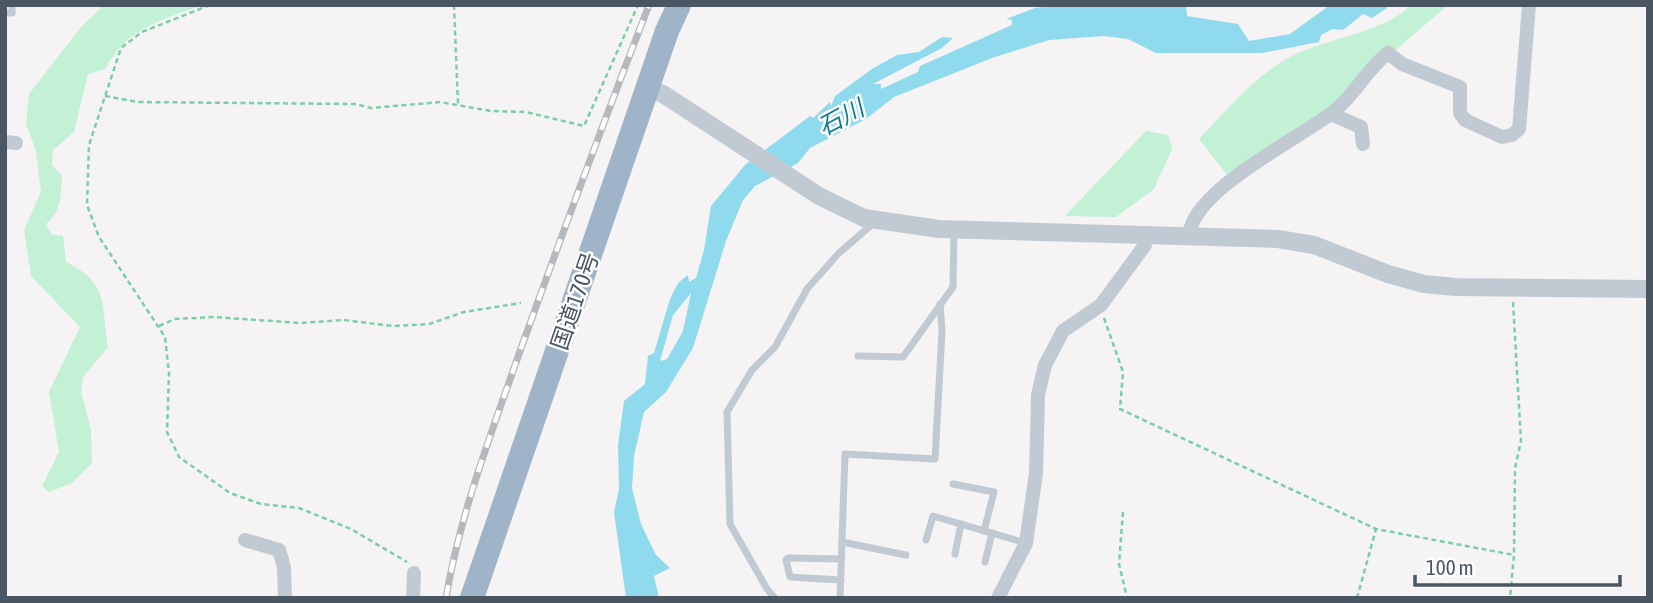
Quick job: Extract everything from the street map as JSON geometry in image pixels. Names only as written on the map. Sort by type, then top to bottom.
[{"type":"highway","name":"国道170号","points":[[472,598],[667,31],[679,5]]},
{"type":"street","points":[[1189,236],[1194,217],[1223,187],[1331,114],[1375,63],[1388,53],[1402,64],[1460,87],[1461,113],[1465,120],[1503,137],[1512,135],[1519,129],[1525,27],[1529,5]]},
{"type":"street","points":[[648,88],[663,94],[819,196],[870,219],[954,229],[1278,239],[1314,245],[1388,274],[1424,284],[1648,289]]},
{"type":"street","points":[[1331,114],[1361,127],[1363,144]]},
{"type":"street","points":[[998,598],[1026,542],[1036,473],[1038,395],[1045,365],[1063,331],[1102,304],[1145,245],[1145,234]]},
{"type":"street","points":[[245,540],[279,550],[285,567],[285,598]]},
{"type":"street","points":[[413,598],[414,573]]},
{"type":"lane","points":[[5,13],[12,13],[12,5]]},
{"type":"lane","points":[[775,598],[766,589],[730,524],[727,412],[752,370],[775,347],[807,289],[870,219]]},
{"type":"lane","points":[[858,356],[903,357],[953,286],[954,229]]},
{"type":"lane","points":[[840,598],[845,454],[935,459],[942,331],[940,304]]},
{"type":"lane","points":[[953,484],[993,492],[985,562]]},
{"type":"lane","points":[[926,540],[933,516],[1026,542]]},
{"type":"lane","points":[[955,554],[961,524]]},
{"type":"lane","points":[[842,542],[906,555]]},
{"type":"lane","points":[[841,559],[786,560],[790,577],[841,580]]},
{"type":"path","points":[[211,5],[131,38],[114,60],[89,145],[88,205],[99,237],[159,326],[168,355],[167,432],[179,457],[244,499],[299,508],[351,529],[385,552],[407,562],[414,573]]},
{"type":"path","points":[[454,5],[458,104]]},
{"type":"path","points":[[105,96],[138,102],[355,104],[371,108],[440,102],[491,111],[526,112],[584,126],[638,5]]},
{"type":"path","points":[[609,75],[614,77]]},
{"type":"path","points":[[1510,598],[1514,555],[1515,468],[1521,441],[1512,288]]},
{"type":"path","points":[[159,326],[175,319],[214,317],[300,323],[344,320],[393,326],[429,324],[464,312],[521,303]]},
{"type":"path","points":[[1102,304],[1107,335],[1123,372],[1120,409],[1376,529],[1514,555]]},
{"type":"path","points":[[1123,512],[1119,564],[1127,598]]},
{"type":"path","points":[[1357,598],[1376,529]]},
{"type":"green space","points":[[98,5],[202,5],[134,35],[114,55],[105,69],[88,74],[74,132],[53,150],[52,165],[62,176],[61,190],[55,214],[46,224],[51,234],[63,236],[66,262],[90,278],[97,287],[101,296],[108,347],[83,377],[81,391],[91,430],[92,463],[72,483],[49,492],[42,486],[59,452],[49,392],[80,327],[31,276],[24,230],[41,192],[36,151],[26,124],[29,94],[81,27],[101,8]]},
{"type":"green space","points":[[1411,5],[1448,5],[1327,109],[1228,176],[1199,139],[1242,94],[1279,64],[1306,50],[1386,22]]},
{"type":"green space","points":[[1146,131],[1168,135],[1172,149],[1154,189],[1116,217],[1065,216]]},
{"type":"water","name":"石川","points":[[1059,5],[1186,5],[1187,16],[1238,24],[1249,41],[1290,34],[1330,5],[1385,5],[1387,8],[1372,18],[1363,14],[1343,30],[1332,29],[1321,35],[1319,42],[1262,53],[1156,53],[1128,39],[1104,36],[1049,40],[992,58],[894,97],[866,119],[810,148],[798,163],[755,186],[743,200],[726,241],[693,348],[666,392],[644,412],[634,456],[632,488],[641,524],[656,555],[670,568],[654,576],[659,598],[626,598],[614,512],[619,489],[618,445],[624,401],[645,384],[648,356],[654,353],[670,299],[678,283],[688,275],[689,282],[696,278],[704,250],[711,206],[745,165],[810,116],[813,118],[830,102],[831,106],[835,96],[872,69],[897,55],[919,52],[942,37],[953,38],[942,48],[873,84],[881,84],[881,89],[918,72],[920,66],[1012,25],[1012,20],[1006,19],[1035,8]],"holes":[[[691,293],[683,331],[667,359],[660,361],[673,315]]]},
{"type":"railway","points":[[446,598],[459,536],[487,444],[649,5]]}]
